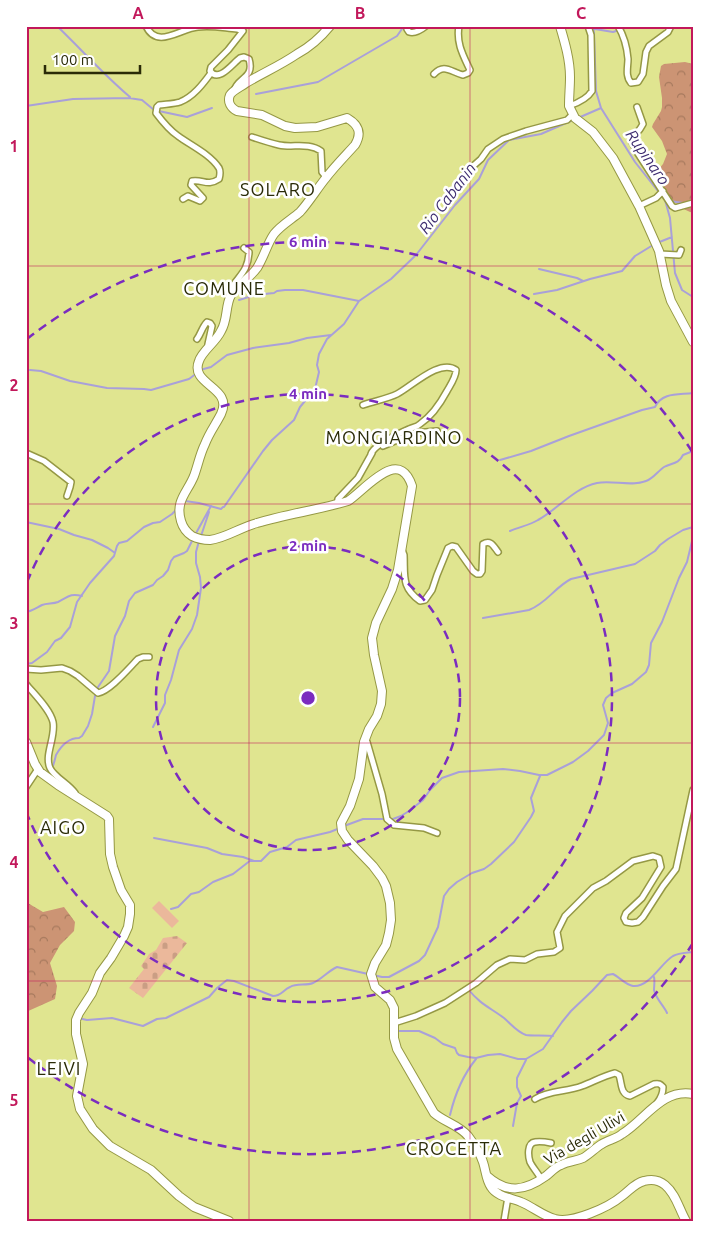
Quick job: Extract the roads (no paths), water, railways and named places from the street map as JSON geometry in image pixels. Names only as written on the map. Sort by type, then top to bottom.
[{"type":"main road","points":[[330,26],[311,45],[230,95],[229,103],[233,109],[262,115],[285,126],[317,127],[347,118],[354,122],[359,129],[359,139],[300,211],[276,232],[257,269],[230,296],[224,327],[199,360],[197,367],[200,375],[219,393],[223,399],[224,408],[204,444],[193,478],[181,499],[180,516],[182,526],[195,537],[209,540],[254,524],[348,501],[383,472],[391,469],[402,470],[409,478],[412,486],[398,570],[376,623],[372,638],[382,697],[377,716],[365,740],[356,787],[350,806],[341,822],[342,831],[348,840],[373,866],[386,886],[390,903],[390,933],[371,974],[375,987],[390,1000],[394,1008],[394,1038],[397,1050],[434,1113],[460,1128],[468,1135],[477,1148],[490,1186],[501,1195],[523,1203],[547,1219],[567,1220],[611,1205],[636,1184],[650,1180],[658,1181],[670,1189],[686,1221]]},
{"type":"main road","points":[[560,26],[566,45],[570,76],[569,106],[575,118],[593,132],[613,158],[639,206],[662,254],[666,285],[671,301],[693,342]]},
{"type":"main road","points":[[26,742],[38,769],[52,782],[105,814],[109,819],[110,854],[113,867],[121,890],[130,905],[128,927],[124,936],[112,958],[100,973],[92,993],[76,1020],[76,1034],[83,1064],[77,1096],[80,1109],[93,1130],[110,1146],[152,1170],[179,1196],[194,1206],[229,1221]]},
{"type":"main road","name":"Via degli Ulivi","points":[[485,1175],[496,1183],[508,1188],[522,1188],[541,1179],[562,1164],[584,1158],[602,1144],[620,1136],[662,1101],[686,1092],[693,1094]]},
{"type":"street","points":[[146,26],[151,34],[161,38],[199,26],[243,31],[211,67],[211,73],[198,89],[179,102],[157,107],[156,112],[162,120],[177,135],[212,160],[221,172],[219,179],[215,182],[192,181],[191,185],[203,198],[200,200],[188,196],[183,199]]},
{"type":"street","points":[[407,26],[409,32],[412,33],[418,32],[426,26]]},
{"type":"street","points":[[434,74],[440,69],[446,68],[463,74],[468,73],[470,70],[462,56],[458,26]]},
{"type":"street","points":[[569,106],[583,100],[592,91],[591,35],[588,26]]},
{"type":"street","points":[[618,26],[624,36],[628,57],[628,80],[631,83],[638,82],[643,74],[646,52],[649,46],[668,32],[671,26]]},
{"type":"street","points":[[211,73],[218,75],[227,70],[240,58],[244,57],[249,60],[250,69],[247,76],[236,85],[234,91]]},
{"type":"street","points":[[637,107],[643,124],[632,138],[636,152],[672,206],[675,208],[693,203]]},
{"type":"street","points":[[472,167],[488,149],[504,139],[526,130],[567,120],[573,114]]},
{"type":"street","points":[[252,137],[280,146],[304,145],[316,148],[321,151],[322,172],[326,177]]},
{"type":"street","points":[[639,206],[656,198],[663,190]]},
{"type":"street","points":[[230,296],[228,292],[247,265],[248,252],[244,248]]},
{"type":"street","points":[[662,254],[680,252]]},
{"type":"street","points":[[197,339],[205,324],[207,322],[210,323],[212,326],[208,349]]},
{"type":"street","points":[[338,504],[338,499],[358,478],[372,450],[409,429],[418,426],[438,407],[456,374],[456,370],[450,366],[438,368],[396,394],[363,405]]},
{"type":"street","points":[[371,454],[378,448],[414,433],[437,431]]},
{"type":"street","points":[[26,453],[44,461],[71,482],[67,496]]},
{"type":"street","points":[[402,548],[406,587],[411,595],[420,601],[424,600],[432,590],[448,548],[456,547],[477,574],[480,574],[482,571],[483,544],[490,542],[498,552]]},
{"type":"street","points":[[26,668],[41,670],[62,668],[78,676],[98,693],[110,686],[138,659],[142,657],[149,658]]},
{"type":"street","points":[[26,684],[49,712],[53,721],[54,732],[48,758],[49,767],[52,772],[75,792],[74,795]]},
{"type":"street","points":[[365,740],[382,794],[387,820],[394,825],[424,828],[437,833]]},
{"type":"street","points":[[26,787],[38,769]]},
{"type":"street","points":[[394,1023],[416,1016],[445,1003],[476,983],[497,965],[510,959],[525,960],[537,954],[554,952],[560,948],[558,932],[565,916],[578,902],[593,888],[633,861],[653,856],[659,858],[660,867],[642,898],[626,913],[624,918],[626,922],[638,922],[676,869],[693,790]]},
{"type":"street","points":[[536,1098],[544,1094],[580,1087],[615,1073],[619,1075],[624,1093],[627,1096],[654,1084],[661,1085],[663,1087],[662,1095],[654,1108]]},
{"type":"street","points":[[541,1179],[530,1162],[529,1146],[535,1142],[551,1143]]},
{"type":"street","points":[[504,1221],[508,1197]]},
{"type":"waterway","points":[[57,26],[130,97]]},
{"type":"waterway","points":[[256,94],[318,82],[397,36],[404,26]]},
{"type":"waterway","name":"Rupinaro","points":[[593,26],[596,91],[601,108],[635,162],[665,200],[670,218],[675,273],[682,290],[693,297]]},
{"type":"waterway","points":[[595,29],[613,32],[631,26]]},
{"type":"waterway","points":[[26,106],[73,99],[129,98],[142,100],[154,110],[187,117],[212,108]]},
{"type":"waterway","name":"Rio Cabanin","points":[[578,118],[601,108]]},
{"type":"waterway","name":"Rio Cabanin","points":[[184,502],[199,503],[221,509],[224,507],[263,451],[294,420],[300,407],[315,389],[319,372],[317,365],[319,354],[327,339],[344,324],[359,301],[391,279],[416,255],[455,205],[479,179],[488,160],[509,140],[541,134],[573,120]]},
{"type":"waterway","points":[[670,201],[683,203]]},
{"type":"waterway","points":[[657,243],[672,237]]},
{"type":"waterway","points":[[534,294],[557,290],[622,271],[635,256],[653,245]]},
{"type":"waterway","points":[[539,269],[583,281]]},
{"type":"waterway","points":[[239,300],[277,291],[303,290],[359,301]]},
{"type":"waterway","points":[[200,370],[211,367],[227,355],[253,348],[331,335]]},
{"type":"waterway","points":[[30,370],[41,371],[70,381],[107,388],[151,390],[189,379],[197,373]]},
{"type":"waterway","points":[[500,460],[531,451],[642,410],[655,407],[658,402],[666,397],[693,393]]},
{"type":"waterway","points":[[510,531],[538,520],[581,489],[603,482],[640,483],[646,481],[664,467],[677,462],[683,455],[693,451]]},
{"type":"waterway","points":[[195,535],[211,506]]},
{"type":"waterway","points":[[26,664],[32,663],[47,652],[55,641],[61,638],[70,627],[77,602],[90,583],[114,556],[119,543],[127,541],[144,527],[160,522],[177,509]]},
{"type":"waterway","points":[[201,536],[209,512]]},
{"type":"waterway","points":[[26,522],[59,529],[92,540],[115,553]]},
{"type":"waterway","points":[[483,618],[529,610],[541,603],[565,582],[635,564],[655,551],[668,539],[683,530],[693,527]]},
{"type":"waterway","points":[[344,826],[363,819],[393,819],[401,816],[423,800],[442,778],[459,772],[503,769],[547,775],[573,762],[588,751],[604,735],[608,723],[603,705],[606,698],[612,693],[632,684],[646,672],[649,665],[651,643],[662,622],[687,562],[693,537]]},
{"type":"waterway","points":[[45,773],[52,768],[56,755],[63,746],[68,741],[82,736],[88,726],[96,690],[109,671],[115,636],[125,616],[129,601],[135,593],[153,585],[163,576],[174,557],[187,551],[193,539]]},
{"type":"waterway","points":[[153,727],[165,703],[165,695],[179,650],[192,629],[197,615],[201,588],[196,563],[199,541]]},
{"type":"waterway","points":[[26,612],[44,604],[58,602],[72,595],[82,596]]},
{"type":"waterway","points":[[373,975],[389,977],[419,961],[425,955],[438,927],[444,896],[457,882],[491,864],[514,842],[534,811],[531,798],[540,776]]},
{"type":"waterway","points":[[154,838],[261,861],[270,852],[287,847],[296,840],[340,828]]},
{"type":"waterway","points":[[171,909],[178,907],[191,894],[199,892],[213,882],[233,874],[251,860]]},
{"type":"waterway","points":[[396,1031],[419,1031],[443,1044],[455,1048],[459,1055],[468,1057],[476,1058],[500,1054],[518,1059],[526,1059],[543,1049],[571,1011],[607,975],[613,974],[625,983],[639,986],[650,979],[668,959],[680,954],[693,952]]},
{"type":"waterway","points":[[78,1018],[87,1020],[112,1018],[143,1026],[157,1019],[166,1018],[209,997],[227,980],[273,996],[293,986],[313,983],[337,967],[368,974]]},
{"type":"waterway","points":[[654,977],[655,993],[667,1013]]},
{"type":"waterway","points":[[468,989],[481,1002],[523,1034],[553,1036]]},
{"type":"waterway","points":[[450,1115],[460,1085],[476,1059]]},
{"type":"waterway","points":[[513,1126],[517,1103],[521,1096],[517,1087],[517,1078],[526,1060]]},
{"type":"district","name":"SOLARO","points":[[278,189]]},
{"type":"district","name":"COMUNE","points":[[224,288]]},
{"type":"district","name":"MONGIARDINO","points":[[394,437]]},
{"type":"district","name":"AIGO","points":[[63,827]]},
{"type":"district","name":"LEIVI","points":[[59,1068]]},
{"type":"district","name":"CROCETTA","points":[[454,1148]]}]
